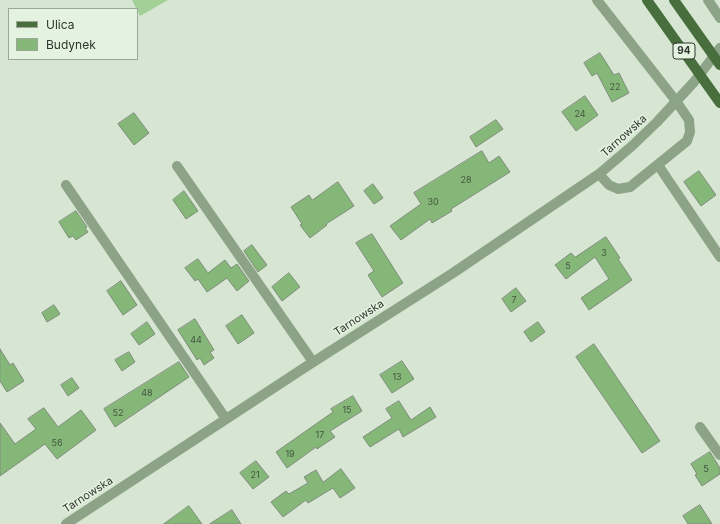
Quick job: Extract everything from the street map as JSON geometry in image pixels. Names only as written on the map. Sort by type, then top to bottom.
[{"type":"main road","name":"94","points":[[647,0],[720,103]]},
{"type":"main road","name":"94","points":[[674,0],[720,65]]},
{"type":"street","points":[[597,0],[676,100],[689,120],[690,132],[687,141],[630,187],[618,189],[608,185],[599,174]]},
{"type":"street","points":[[708,0],[720,18]]},
{"type":"street","name":"Tarnowska","points":[[66,524],[313,362],[453,273],[599,174],[658,122],[694,82],[720,48]]},
{"type":"street","points":[[658,165],[720,257]]},
{"type":"street","points":[[177,166],[313,362]]},
{"type":"street","points":[[66,185],[226,419]]},
{"type":"street","points":[[700,427],[720,455]]},
{"type":"green space","points":[[132,0],[168,0],[140,16],[138,8],[136,8]]},
{"type":"building","points":[[600,53],[614,75],[619,73],[629,93],[612,102],[597,73],[592,76],[584,63]]},
{"type":"building","points":[[585,96],[598,115],[576,131],[562,112]]},
{"type":"building","points":[[134,113],[149,133],[134,145],[118,124]]},
{"type":"building","points":[[496,120],[503,129],[476,147],[470,137]]},
{"type":"building","points":[[482,151],[489,163],[499,156],[510,172],[451,209],[452,211],[432,223],[430,219],[401,240],[390,226],[421,204],[414,193]]},
{"type":"building","points":[[699,171],[716,195],[701,206],[684,182]]},
{"type":"building","points":[[338,182],[354,206],[326,224],[327,225],[310,238],[300,225],[302,224],[291,207],[309,195],[312,200]]},
{"type":"building","points":[[373,184],[383,198],[374,204],[364,191]]},
{"type":"building","points":[[184,191],[198,211],[186,219],[173,200]]},
{"type":"building","points":[[76,211],[87,227],[85,228],[88,232],[76,240],[73,236],[69,238],[59,222]]},
{"type":"building","points":[[372,234],[403,283],[382,297],[368,275],[374,271],[356,243]]},
{"type":"building","points":[[606,237],[632,280],[589,310],[581,298],[609,279],[595,257],[566,279],[555,265],[571,253],[575,257]]},
{"type":"building","points":[[252,245],[267,265],[258,272],[244,251]]},
{"type":"building","points":[[198,259],[208,273],[225,260],[231,268],[237,264],[249,281],[237,291],[227,278],[207,292],[198,279],[195,281],[185,268]]},
{"type":"building","points":[[289,273],[300,287],[282,301],[272,287]]},
{"type":"building","points":[[121,281],[137,305],[123,315],[107,291]]},
{"type":"building","points":[[516,288],[526,301],[511,312],[502,299]]},
{"type":"building","points":[[54,305],[60,314],[47,322],[42,313]]},
{"type":"building","points":[[242,315],[254,333],[238,344],[226,326]]},
{"type":"building","points":[[195,319],[214,350],[210,352],[214,358],[204,365],[200,358],[197,360],[178,330]]},
{"type":"building","points":[[147,322],[155,334],[139,345],[131,334]]},
{"type":"building","points":[[538,322],[545,332],[531,342],[524,332]]},
{"type":"building","points":[[594,344],[660,441],[642,453],[576,357]]},
{"type":"building","points":[[0,349],[10,365],[13,363],[24,381],[7,392],[0,381]]},
{"type":"building","points":[[129,352],[135,362],[122,371],[115,360]]},
{"type":"building","points":[[402,361],[414,379],[392,393],[380,375]]},
{"type":"building","points":[[179,362],[189,377],[115,427],[104,409]]},
{"type":"building","points":[[72,378],[79,388],[68,396],[61,385]]},
{"type":"building","points":[[353,396],[362,411],[330,431],[335,437],[317,449],[316,447],[287,468],[276,452],[333,412],[331,409]]},
{"type":"building","points":[[399,401],[411,420],[430,407],[436,417],[403,437],[399,429],[370,447],[363,437],[392,418],[386,409]]},
{"type":"building","points":[[44,408],[58,427],[81,410],[96,430],[57,459],[45,444],[0,476],[0,423],[15,444],[36,429],[28,419]]},
{"type":"building","points":[[710,452],[720,468],[720,474],[702,486],[695,475],[697,474],[691,464]]},
{"type":"building","points":[[256,461],[269,477],[253,489],[240,473]]},
{"type":"building","points":[[341,469],[355,488],[340,498],[333,488],[308,503],[306,500],[283,517],[271,502],[286,491],[289,494],[308,483],[304,477],[316,470],[323,482]]},
{"type":"building","points":[[700,505],[712,524],[688,524],[683,516]]},
{"type":"building","points":[[189,506],[202,524],[164,524]]},
{"type":"building","points":[[232,510],[241,524],[210,524]]}]
